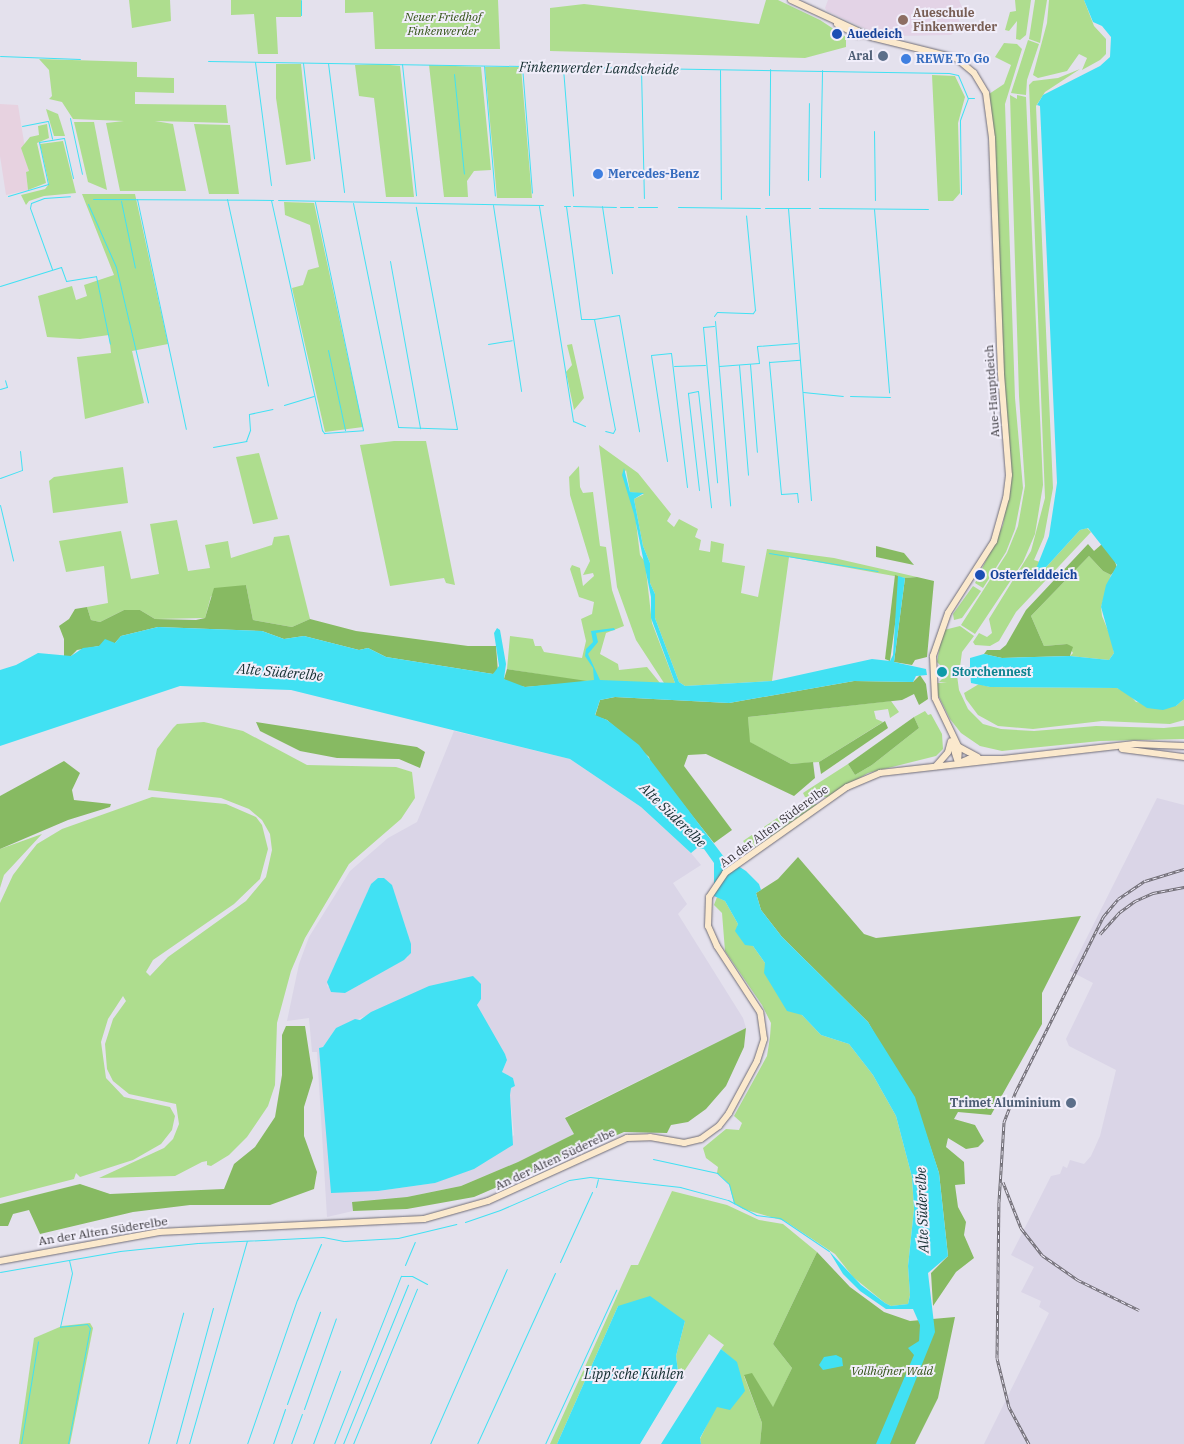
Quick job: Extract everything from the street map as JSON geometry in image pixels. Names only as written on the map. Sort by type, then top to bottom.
[{"type":"main road","points":[[791,0],[867,35]]},
{"type":"main road","points":[[831,19],[858,35],[867,35]]},
{"type":"main road","name":"Aue-Hauptdeich","points":[[867,35],[956,58],[971,69],[986,94],[992,138],[1008,481],[994,542],[948,613],[938,635],[932,669],[935,698],[951,739]]},
{"type":"main road","points":[[951,739],[958,746],[981,758]]},
{"type":"main road","points":[[951,739],[954,757],[958,764]]},
{"type":"main road","points":[[936,766],[948,752],[951,739]]},
{"type":"main road","points":[[958,764],[981,758],[1002,759],[1121,748],[1143,743],[1184,746]]},
{"type":"main road","points":[[958,746],[958,764]]},
{"type":"main road","points":[[1121,748],[1184,757]]},
{"type":"main road","points":[[958,764],[981,764],[1002,759]]},
{"type":"main road","name":"An der Alten Süderelbe","points":[[0,1261],[159,1232],[424,1218],[494,1199],[627,1138],[642,1136],[684,1143],[706,1137],[729,1113],[761,1053],[764,1033],[760,1012],[714,941],[707,919],[707,906],[717,882],[755,851],[860,780],[887,771],[958,764]]},
{"type":"shaded area","name":"Aueschule Finkenwerder","points":[[828,0],[959,0],[964,12],[957,15],[961,25],[951,35],[899,36],[868,30],[827,11],[825,8]]},
{"type":"shaded area","points":[[0,104],[18,105],[25,148],[22,148],[29,171],[26,172],[28,190],[6,195],[0,156]]},
{"type":"shaded area","points":[[454,731],[570,759],[641,807],[691,853],[701,865],[673,883],[687,904],[678,914],[743,1018],[746,1028],[565,1117],[574,1134],[518,1162],[461,1186],[407,1197],[353,1202],[353,1211],[327,1217],[317,1052],[312,1052],[309,1018],[287,1021],[299,964],[309,937],[350,871],[388,838],[417,822]],"holes":[[[382,878],[408,957],[345,993],[327,986],[371,884]],[[457,979],[481,999],[477,1005],[485,1023],[505,1054],[507,1060],[502,1072],[513,1078],[515,1086],[511,1088],[510,1095],[514,1135],[489,1160],[435,1183],[378,1191],[357,1190],[319,1048],[323,1047],[336,1028]]]},
{"type":"shaded area","points":[[1157,798],[1184,805],[1184,1444],[984,1444],[1049,1313],[1039,1307],[1041,1301],[1021,1292],[1034,1267],[1011,1255],[1051,1176],[1060,1174],[1063,1166],[1067,1168],[1070,1160],[1084,1164],[1091,1156],[1100,1136],[1116,1070],[1069,1046],[1066,1039],[1093,983],[1070,971]]},
{"type":"green space","points":[[129,0],[170,0],[171,21],[132,28]]},
{"type":"green space","points":[[231,0],[301,0],[301,17],[276,17],[278,54],[258,54],[254,14],[231,15]]},
{"type":"green space","name":"Neuer Friedhof Finkenwerder","points":[[345,0],[498,0],[500,49],[375,49],[373,12],[345,13]]},
{"type":"green space","points":[[766,0],[778,0],[820,20],[846,37],[846,47],[805,58],[550,51],[550,8],[584,4],[759,24]]},
{"type":"green space","points":[[1015,0],[1031,0],[1026,35],[1020,40],[1016,39],[1017,21],[1009,31],[1005,30],[1010,12],[1016,11]]},
{"type":"green space","points":[[1035,0],[1047,0],[1040,43],[1029,39]]},
{"type":"green space","points":[[1049,0],[1084,0],[1094,26],[1106,39],[1106,54],[1100,60],[1082,70],[1087,58],[1079,54],[1067,71],[1038,78],[1033,75],[1047,23]]},
{"type":"green space","points":[[1028,40],[1039,44],[1027,80],[1026,95],[1011,93]]},
{"type":"green space","points":[[1004,43],[1017,44],[1022,49],[1005,104],[1015,398],[1023,488],[1015,529],[1006,552],[983,588],[975,583],[1003,525],[1011,476],[1004,394],[995,147],[989,94],[1004,84],[1011,65],[995,57]]},
{"type":"green space","points":[[39,59],[137,62],[137,77],[174,78],[174,93],[135,92],[135,104],[226,105],[228,123],[155,121],[173,124],[186,191],[120,191],[106,123],[124,121],[73,119],[62,102],[49,99],[52,96],[49,70]]},
{"type":"green space","points":[[276,64],[301,64],[311,161],[286,165],[276,98]]},
{"type":"green space","points":[[380,64],[400,66],[414,197],[386,197],[374,98],[359,96],[355,65]]},
{"type":"green space","points":[[429,65],[481,67],[491,170],[474,171],[467,181],[468,197],[444,197]]},
{"type":"green space","points":[[485,67],[521,67],[532,198],[497,198]]},
{"type":"green space","points":[[1080,69],[1045,92],[1036,106],[1053,488],[1044,537],[1034,560],[1040,562],[1034,574],[1038,576],[1080,530],[1087,528],[1091,532],[1016,612],[999,641],[990,646],[975,645],[973,642],[979,633],[987,637],[992,633],[989,619],[1031,551],[1045,498],[1029,85],[1033,81],[1058,78]]},
{"type":"green space","points":[[932,75],[955,76],[965,97],[958,123],[960,193],[953,201],[938,201]]},
{"type":"green space","points":[[1010,95],[1017,99],[1017,95],[1026,97],[1043,485],[1035,534],[1023,562],[975,634],[961,625],[1007,553],[1018,526],[1025,486],[1019,396]]},
{"type":"green space","points":[[46,109],[58,114],[65,136],[54,136]]},
{"type":"green space","points":[[74,122],[94,122],[107,190],[88,182]]},
{"type":"green space","points":[[47,124],[49,138],[37,143],[46,183],[28,190],[26,172],[29,171],[21,148],[30,137],[39,135],[38,126]]},
{"type":"green space","points":[[194,124],[230,125],[239,194],[209,194]]},
{"type":"green space","points":[[63,141],[76,193],[44,196],[29,201],[26,205],[21,195],[45,189],[49,184],[40,144]]},
{"type":"green space","points":[[82,194],[135,194],[168,344],[132,351],[144,403],[85,419],[77,357],[111,353],[109,335],[80,339],[47,337],[38,296],[72,286],[76,300],[87,296],[84,285],[114,275]]},
{"type":"green space","points":[[284,202],[314,203],[363,427],[325,432],[292,288],[303,285],[308,270],[319,267],[310,225],[285,215]]},
{"type":"green space","points":[[572,344],[584,398],[574,410],[566,372],[572,365],[567,345]]},
{"type":"green space","points":[[394,441],[426,441],[455,585],[446,583],[444,578],[390,586],[360,445]]},
{"type":"green space","points":[[599,445],[638,473],[671,514],[667,521],[674,527],[679,519],[698,529],[695,537],[701,540],[699,550],[710,552],[711,541],[724,544],[722,562],[745,566],[741,593],[758,597],[767,549],[834,558],[917,577],[905,578],[789,557],[772,681],[685,686],[679,682],[655,618],[655,594],[650,583],[650,563],[643,546],[634,499],[644,494],[630,492],[626,470],[623,475],[635,514],[640,555],[645,562],[652,623],[675,683],[664,683],[636,640],[617,587]]},
{"type":"green space","points":[[259,453],[278,519],[253,524],[236,457]]},
{"type":"green space","points":[[579,466],[580,487],[583,493],[593,492],[600,546],[606,547],[612,590],[624,626],[606,633],[600,654],[618,664],[619,670],[647,667],[660,683],[587,682],[507,669],[510,636],[533,639],[535,646],[541,646],[544,652],[582,658],[586,641],[581,619],[592,614],[594,602],[579,597],[570,569],[572,565],[580,568],[583,586],[594,576],[593,573],[583,575],[590,561],[570,495],[569,477]]},
{"type":"green space","points":[[123,467],[128,503],[53,513],[49,481],[54,477]]},
{"type":"green space","points":[[177,520],[188,571],[210,568],[205,545],[228,541],[231,558],[272,545],[274,537],[289,535],[310,619],[292,627],[253,620],[246,585],[211,596],[205,618],[155,619],[140,610],[124,610],[100,622],[91,620],[87,607],[108,603],[104,566],[66,572],[59,541],[121,531],[131,579],[159,574],[150,524]]},
{"type":"green space","points":[[1088,544],[1094,551],[1102,544],[1114,558],[1117,568],[1111,575],[1103,571],[1089,556],[1031,616],[1044,646],[1067,644],[1073,647],[1070,656],[1002,658],[984,654],[987,650],[1000,650],[1006,645],[1026,610]]},
{"type":"green space","points":[[876,546],[904,553],[914,565],[876,557]]},
{"type":"green space","points":[[1089,556],[1103,571],[1111,575],[1101,607],[1102,616],[1112,640],[1114,653],[1109,660],[1070,656],[1073,653],[1067,644],[1044,646],[1031,616]]},
{"type":"green space","points":[[895,575],[898,576],[898,603],[890,661],[885,659]]},
{"type":"green space","points":[[917,577],[934,581],[927,657],[915,660],[912,665],[894,662],[905,578]]},
{"type":"green space","points":[[246,585],[253,620],[292,627],[310,619],[356,631],[468,646],[496,646],[498,672],[493,674],[386,657],[368,648],[359,650],[304,636],[284,639],[262,631],[158,627],[121,636],[115,643],[77,650],[71,656],[64,656],[64,639],[59,626],[69,619],[75,609],[87,607],[91,620],[100,622],[124,610],[140,610],[155,619],[196,620],[205,618],[214,588]]},
{"type":"green space","points":[[973,586],[981,591],[962,618],[954,620],[953,614]]},
{"type":"green space","points":[[960,626],[974,636],[962,652],[960,667],[956,668],[959,690],[968,709],[983,724],[1001,729],[1034,731],[1096,726],[1164,728],[1184,726],[1184,739],[1100,741],[1002,751],[980,746],[961,733],[950,719],[937,693],[937,683],[947,683],[939,682],[943,678],[943,668],[937,662],[944,630]]},
{"type":"green space","points":[[507,669],[587,682],[525,687],[507,683],[504,679]]},
{"type":"green space","points":[[920,675],[926,684],[928,699],[919,705],[914,694],[902,700],[748,717],[750,742],[791,764],[813,762],[815,778],[794,796],[706,754],[688,755],[684,766],[732,830],[714,843],[651,764],[649,757],[607,720],[595,716],[600,700],[615,697],[729,703],[854,681],[913,682]]},
{"type":"green space","points":[[979,684],[990,687],[1117,688],[1128,693],[1136,702],[1176,706],[1184,699],[1184,720],[1170,724],[1102,721],[1033,729],[998,726],[978,715],[966,699],[964,693]]},
{"type":"green space","points":[[891,701],[899,712],[890,718],[888,709],[874,711],[876,719],[883,722],[819,762],[791,764],[749,742],[748,717]]},
{"type":"green space","points":[[925,711],[928,715],[931,714],[942,734],[943,749],[936,756],[868,773],[828,797],[805,797],[803,793],[848,764],[855,775],[872,765],[919,728],[914,717]]},
{"type":"green space","points":[[914,717],[919,728],[872,765],[855,775],[848,764]]},
{"type":"green space","points":[[885,721],[888,728],[821,774],[819,762]]},
{"type":"green space","points":[[204,722],[243,731],[307,765],[396,767],[412,772],[415,798],[401,819],[349,864],[305,938],[291,971],[277,1023],[275,1085],[268,1106],[247,1137],[229,1155],[211,1166],[207,1165],[207,1161],[202,1162],[175,1176],[99,1178],[164,1148],[173,1139],[179,1124],[176,1104],[129,1094],[113,1081],[107,1069],[105,1044],[113,1019],[126,1001],[123,996],[108,1019],[101,1042],[106,1078],[124,1097],[170,1107],[175,1116],[172,1130],[161,1144],[133,1160],[80,1177],[76,1173],[74,1179],[0,1198],[0,903],[13,875],[37,844],[62,829],[152,797],[226,804],[256,817],[262,825],[268,849],[260,879],[234,904],[153,960],[146,972],[150,976],[168,957],[246,901],[266,877],[272,850],[270,834],[262,820],[249,809],[221,798],[148,790],[157,749],[173,728],[177,724]]},
{"type":"green space","points":[[256,722],[417,747],[425,752],[420,768],[399,759],[337,758],[300,751],[260,731]]},
{"type":"green space","points":[[64,761],[80,773],[72,790],[74,800],[111,804],[110,807],[68,820],[0,849],[0,796]]},
{"type":"green space","points":[[798,804],[818,804],[751,850],[743,841]]},
{"type":"green space","points":[[42,834],[4,875],[0,888],[0,849]]},
{"type":"green space","points":[[798,857],[864,934],[876,938],[1081,916],[1042,993],[1042,1024],[991,1115],[958,1112],[954,1119],[975,1125],[984,1141],[978,1147],[966,1149],[948,1138],[946,1147],[964,1162],[965,1184],[955,1185],[958,1207],[966,1222],[964,1235],[974,1258],[956,1272],[933,1306],[931,1273],[948,1256],[939,1173],[920,1116],[868,1022],[782,937],[761,910],[756,893],[778,879]]},
{"type":"green space","points":[[717,897],[725,901],[738,924],[736,931],[753,946],[802,1015],[821,1035],[849,1044],[873,1075],[896,1116],[912,1177],[914,1209],[908,1266],[910,1295],[908,1304],[891,1306],[885,1303],[853,1277],[835,1254],[785,1221],[743,1209],[734,1203],[729,1184],[717,1173],[718,1167],[706,1158],[703,1148],[726,1129],[739,1130],[742,1123],[734,1116],[767,1056],[771,1023],[762,1005],[725,951],[722,913],[714,905]]},
{"type":"green space","points":[[286,1026],[305,1026],[313,1078],[304,1107],[304,1136],[317,1172],[314,1189],[270,1205],[190,1205],[133,1212],[40,1234],[29,1210],[13,1214],[8,1226],[0,1226],[0,1204],[80,1184],[110,1194],[224,1189],[234,1164],[255,1147],[275,1117],[282,1075],[282,1035]]},
{"type":"green space","points":[[746,1028],[744,1047],[726,1086],[706,1109],[688,1122],[671,1125],[667,1133],[624,1132],[474,1197],[407,1209],[353,1211],[352,1202],[407,1197],[461,1186],[518,1162],[574,1134],[565,1118]]},
{"type":"green space","points":[[672,1191],[727,1205],[759,1220],[783,1224],[817,1252],[773,1344],[792,1368],[773,1408],[752,1374],[744,1376],[762,1423],[760,1444],[701,1444],[700,1439],[737,1363],[721,1349],[724,1345],[709,1334],[679,1379],[676,1356],[685,1321],[618,1306],[557,1444],[550,1444],[631,1265],[638,1265]]},
{"type":"green space","name":"Vollhöfner Wald","points":[[817,1252],[850,1287],[884,1312],[910,1321],[955,1317],[938,1398],[915,1444],[760,1444],[762,1423],[744,1375],[752,1373],[773,1407],[792,1368],[773,1344]]},
{"type":"green space","points":[[90,1323],[93,1328],[70,1444],[19,1444],[34,1338],[62,1326]]},
{"type":"water","points":[[1084,0],[1184,0],[1184,699],[1176,706],[1163,710],[1147,708],[1117,688],[990,687],[971,683],[970,673],[956,674],[956,668],[970,667],[970,658],[984,654],[1002,658],[1070,656],[1109,660],[1114,653],[1101,607],[1106,585],[1117,565],[1088,528],[1080,530],[1038,576],[1034,574],[1049,536],[1057,483],[1040,106],[1037,105],[1043,95],[1100,66],[1110,57],[1111,37],[1102,26],[1093,22]]},
{"type":"water","name":"Alte Süderelbe","points":[[624,468],[630,492],[644,493],[634,499],[643,546],[650,563],[650,583],[655,594],[655,618],[679,682],[685,686],[772,681],[872,659],[890,661],[893,655],[898,576],[905,578],[894,662],[926,669],[927,675],[916,676],[913,682],[854,681],[729,703],[615,697],[600,700],[595,715],[607,720],[639,745],[724,857],[746,871],[759,884],[761,890],[756,893],[761,910],[782,937],[868,1022],[915,1097],[939,1173],[948,1256],[928,1273],[935,1332],[890,1444],[876,1444],[914,1355],[908,1348],[919,1341],[920,1325],[913,1309],[886,1309],[860,1291],[843,1274],[829,1251],[861,1285],[885,1303],[891,1306],[908,1304],[910,1295],[908,1266],[914,1209],[912,1177],[896,1116],[873,1075],[849,1044],[821,1035],[802,1015],[787,1011],[764,973],[765,963],[753,946],[745,945],[735,931],[738,924],[725,901],[714,896],[714,863],[704,849],[697,848],[691,853],[641,807],[570,759],[291,690],[180,686],[0,746],[0,670],[16,665],[38,653],[71,656],[83,648],[99,646],[105,639],[115,643],[121,636],[158,627],[262,631],[284,639],[304,636],[359,650],[368,648],[386,657],[493,674],[499,666],[494,633],[497,628],[500,630],[506,664],[504,679],[525,687],[594,680],[593,668],[585,656],[586,649],[593,642],[591,631],[614,628],[615,630],[596,633],[598,642],[588,654],[600,680],[675,683],[651,618],[651,597],[634,514],[622,475]]},
{"type":"water","points":[[378,878],[384,878],[392,885],[411,944],[411,953],[404,960],[345,993],[331,992],[327,982],[371,884]]},
{"type":"water","points":[[473,976],[481,984],[481,999],[477,1005],[507,1060],[502,1072],[513,1078],[515,1086],[511,1088],[510,1095],[513,1145],[474,1169],[435,1183],[378,1191],[331,1193],[319,1048],[323,1047],[336,1028],[355,1019],[360,1020],[371,1012],[429,986]]},
{"type":"water","name":"Lipp'sche Kuhlen","points":[[650,1296],[685,1321],[676,1356],[679,1379],[640,1444],[557,1444],[618,1306]]},
{"type":"water","name":"Lipp'sche Kuhlen","points":[[721,1349],[737,1362],[745,1391],[730,1410],[717,1407],[700,1438],[701,1444],[661,1444]]},
{"type":"water","points":[[836,1355],[842,1358],[843,1366],[823,1370],[819,1365],[824,1357]]},
{"type":"waterway","points":[[301,0],[301,15]]},
{"type":"waterway","name":"Finkenwerder Landscheide","points":[[0,56],[80,59]]},
{"type":"waterway","name":"Finkenwerder Landscheide","points":[[208,61],[949,73],[958,75],[968,98],[974,98]]},
{"type":"waterway","points":[[255,62],[271,185]]},
{"type":"waterway","points":[[303,63],[314,158]]},
{"type":"waterway","points":[[328,63],[344,192]]},
{"type":"waterway","points":[[402,64],[416,195]]},
{"type":"waterway","points":[[484,66],[495,196]]},
{"type":"waterway","points":[[522,66],[532,193]]},
{"type":"waterway","points":[[563,68],[573,196]]},
{"type":"waterway","points":[[641,69],[644,198]]},
{"type":"waterway","points":[[769,195],[770,69]]},
{"type":"waterway","points":[[720,70],[721,199]]},
{"type":"waterway","points":[[820,177],[822,70]]},
{"type":"waterway","points":[[454,74],[464,174]]},
{"type":"waterway","points":[[961,194],[960,120],[968,98]]},
{"type":"waterway","points":[[808,180],[809,103]]},
{"type":"waterway","points":[[70,118],[82,174]]},
{"type":"waterway","points":[[22,126],[48,121],[52,139]]},
{"type":"waterway","points":[[874,131],[875,200]]},
{"type":"waterway","points":[[8,196],[48,184],[39,142],[64,138],[73,178]]},
{"type":"waterway","points":[[52,269],[30,208],[31,203],[44,198],[70,196]]},
{"type":"waterway","points":[[93,199],[273,200]]},
{"type":"waterway","points":[[137,199],[186,429]]},
{"type":"waterway","points":[[227,199],[268,386]]},
{"type":"waterway","points":[[271,200],[322,430],[324,433],[363,430],[315,202]]},
{"type":"waterway","points":[[278,200],[543,205]]},
{"type":"waterway","points":[[121,201],[135,268]]},
{"type":"waterway","points":[[353,203],[398,427],[457,429],[416,207]]},
{"type":"waterway","points":[[88,204],[116,267],[148,402]]},
{"type":"waterway","points":[[493,205],[521,391]]},
{"type":"waterway","points":[[539,206],[573,421],[585,426]]},
{"type":"waterway","points":[[564,206],[570,206]]},
{"type":"waterway","points":[[566,206],[581,319],[594,319],[615,429],[613,433],[605,431]]},
{"type":"waterway","points":[[573,206],[616,207]]},
{"type":"waterway","points":[[602,206],[612,273]]},
{"type":"waterway","points":[[620,207],[633,207]]},
{"type":"waterway","points":[[638,207],[657,207]]},
{"type":"waterway","points":[[678,207],[760,208]]},
{"type":"waterway","points":[[765,208],[810,208]]},
{"type":"waterway","points":[[788,208],[811,500]]},
{"type":"waterway","points":[[819,208],[928,209]]},
{"type":"waterway","points":[[874,209],[889,392]]},
{"type":"waterway","points":[[714,316],[717,312],[753,313],[755,310],[746,215]]},
{"type":"waterway","points":[[390,261],[420,428]]},
{"type":"waterway","points":[[0,286],[61,267],[66,281],[96,276],[110,344]]},
{"type":"waterway","points":[[594,319],[619,315],[639,431]]},
{"type":"waterway","points":[[715,321],[730,505]]},
{"type":"waterway","points":[[714,326],[703,327],[717,482]]},
{"type":"waterway","points":[[488,344],[512,340]]},
{"type":"waterway","points":[[719,366],[759,363],[757,346],[797,343]]},
{"type":"waterway","points":[[328,350],[345,430]]},
{"type":"waterway","points":[[667,461],[651,355],[671,353],[687,487]]},
{"type":"waterway","points":[[798,502],[797,493],[781,494],[769,362],[800,360]]},
{"type":"waterway","points":[[750,364],[757,452]]},
{"type":"waterway","points":[[674,366],[705,365]]},
{"type":"waterway","points":[[739,365],[748,475]]},
{"type":"waterway","points":[[0,389],[7,387],[5,380]]},
{"type":"waterway","points":[[699,490],[688,393],[698,391],[711,507]]},
{"type":"waterway","points":[[803,392],[843,396]]},
{"type":"waterway","points":[[284,405],[314,396]]},
{"type":"waterway","points":[[850,396],[890,397]]},
{"type":"waterway","points":[[213,447],[246,441],[250,430],[249,414],[272,409]]},
{"type":"waterway","points":[[0,478],[22,470],[20,451]]},
{"type":"waterway","points":[[0,505],[13,560]]},
{"type":"waterway","points":[[769,553],[878,571]]},
{"type":"waterway","points":[[653,1159],[717,1173],[729,1184],[734,1203]]},
{"type":"waterway","points":[[465,1222],[500,1210],[569,1180],[590,1177],[680,1187],[728,1200],[756,1215],[780,1218],[829,1251]]},
{"type":"waterway","points":[[596,1187],[598,1179]]},
{"type":"waterway","points":[[560,1262],[592,1192]]},
{"type":"waterway","points":[[0,1272],[120,1251],[198,1243],[323,1237],[344,1241],[398,1238],[456,1224]]},
{"type":"waterway","points":[[189,1444],[247,1241]]},
{"type":"waterway","points":[[405,1265],[415,1242]]},
{"type":"waterway","points":[[247,1444],[297,1300],[321,1244]]},
{"type":"waterway","points":[[68,1444],[90,1328],[87,1324],[60,1327],[72,1273],[69,1260]]},
{"type":"waterway","points":[[430,1444],[507,1269]]},
{"type":"waterway","points":[[477,1444],[555,1273]]},
{"type":"waterway","points":[[334,1444],[401,1276],[412,1276],[427,1284]]},
{"type":"waterway","points":[[343,1444],[408,1285]]},
{"type":"waterway","points":[[353,1444],[417,1289]]},
{"type":"waterway","points":[[545,1444],[616,1290]]},
{"type":"waterway","points":[[176,1444],[213,1308]]},
{"type":"waterway","points":[[287,1404],[320,1312]]},
{"type":"waterway","points":[[148,1444],[183,1313]]},
{"type":"waterway","points":[[304,1409],[336,1318]]},
{"type":"waterway","points":[[21,1444],[38,1341]]},
{"type":"waterway","points":[[313,1444],[340,1371]]},
{"type":"waterway","points":[[273,1444],[285,1409]]},
{"type":"waterway","points":[[291,1444],[302,1414]]},
{"type":"railway","points":[[1029,1444],[1009,1407],[997,1358],[999,1202],[1004,1122],[1016,1091],[1103,917],[1118,899],[1145,881],[1184,869]]},
{"type":"railway","points":[[1100,934],[1120,912],[1135,901],[1153,893],[1184,887]]},
{"type":"railway","points":[[1003,1182],[1021,1228],[1042,1255],[1078,1280],[1139,1310]]},
{"type":"place","name":"Aueschule Finkenwerder","points":[[903,20]]},
{"type":"place","name":"Auedeich","points":[[837,34]]},
{"type":"place","name":"Aral","points":[[883,56]]},
{"type":"place","name":"REWE To Go","points":[[906,59]]},
{"type":"place","name":"Mercedes-Benz","points":[[598,174]]},
{"type":"place","name":"Osterfelddeich","points":[[980,575]]},
{"type":"place","name":"Storchennest","points":[[942,672]]},
{"type":"place","name":"Trimet Aluminium","points":[[1071,1103]]}]
